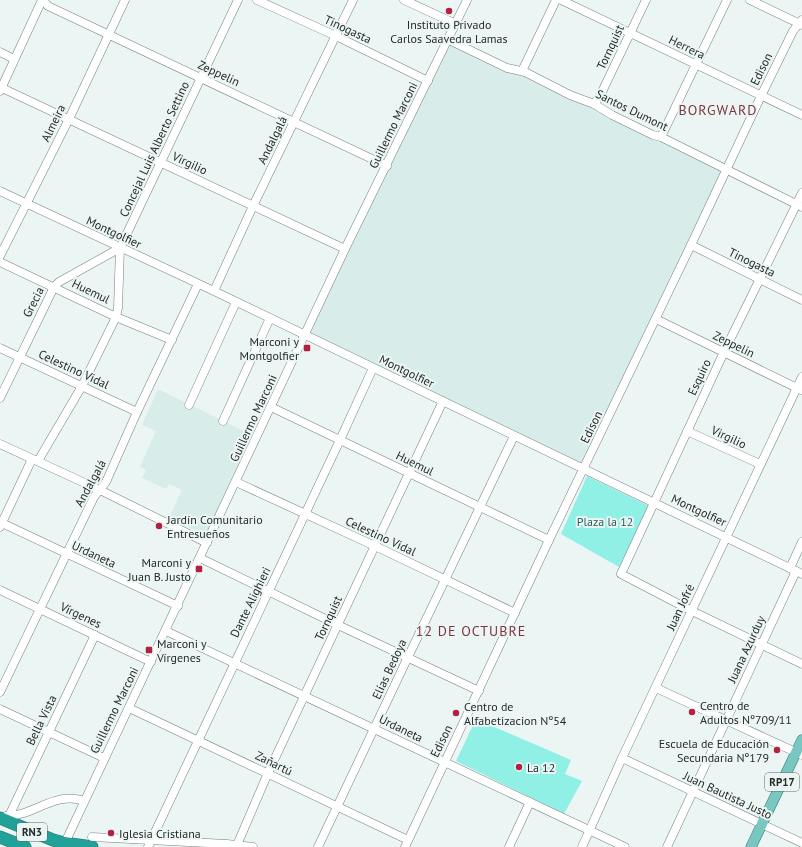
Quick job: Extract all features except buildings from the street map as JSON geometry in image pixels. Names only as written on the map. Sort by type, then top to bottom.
[{"type":"highway","name":"RN3","points":[[3,816],[64,845],[92,842]]},
{"type":"highway","name":"RN3","points":[[0,837],[25,847]]},
{"type":"main road","name":"RP17","points":[[751,847],[799,753],[802,740]]},
{"type":"street","name":"Zeppelin","points":[[43,0],[48,6],[108,35],[387,166]]},
{"type":"street","points":[[1,90],[14,59],[43,0]]},
{"type":"street","name":"Almeira","points":[[0,256],[69,119],[125,0]]},
{"type":"street","name":"Concejal Luis Alberto Settino","points":[[1,525],[35,460],[82,386],[116,317],[118,308],[120,248],[162,163],[238,0]]},
{"type":"street","name":"Tinogasta","points":[[257,0],[336,36],[428,81]]},
{"type":"street","name":"Andalgalá","points":[[214,291],[253,206],[353,0]]},
{"type":"street","points":[[404,0],[456,24]]},
{"type":"street","name":"Guillermo Marconi","points":[[64,845],[345,249],[449,40],[467,0]]},
{"type":"street","points":[[522,71],[556,0]]},
{"type":"street","name":"Herrera","points":[[561,0],[802,115]]},
{"type":"street","name":"Tornquist","points":[[594,104],[600,96],[646,0]]},
{"type":"street","points":[[661,137],[727,0]]},
{"type":"street","points":[[750,0],[801,23]]},
{"type":"street","name":"Edison","points":[[407,844],[549,540],[656,319],[761,96],[793,31],[801,23]]},
{"type":"street","name":"Santos Dumont","points":[[449,40],[507,68],[522,71],[570,95],[594,104],[653,135],[661,137],[799,206]]},
{"type":"street","points":[[0,52],[14,59]]},
{"type":"street","name":"Virgilio","points":[[1,90],[69,119],[345,249]]},
{"type":"street","name":"Montgolfier","points":[[0,191],[214,291],[796,571]]},
{"type":"street","name":"Esquiro","points":[[692,611],[621,574],[724,352],[760,279],[799,206],[802,193]]},
{"type":"street","name":"Tinogasta","points":[[691,245],[802,300]]},
{"type":"street","name":"Grecia","points":[[0,398],[54,287],[59,282],[120,248]]},
{"type":"street","name":"Huemul","points":[[0,262],[116,317],[172,340]]},
{"type":"street","name":"Andalgalá","points":[[0,692],[94,497],[106,482],[137,412],[198,284]]},
{"type":"street","points":[[189,405],[236,302]]},
{"type":"street","points":[[223,421],[270,318]]},
{"type":"street","name":"Zeppelin","points":[[656,319],[800,389]]},
{"type":"street","name":"Celestino Vidal","points":[[0,348],[137,412]]},
{"type":"street","name":"Dante Alighieri","points":[[150,843],[373,368]]},
{"type":"street","name":"Juan Jofré","points":[[582,847],[622,758],[760,464],[800,389],[802,377]]},
{"type":"street","name":"Tornquist","points":[[237,845],[268,773],[442,401]]},
{"type":"street","name":"Huemul","points":[[271,408],[549,540]]},
{"type":"street","name":"Virgilio","points":[[687,431],[760,464]]},
{"type":"street","name":"Elías Bedoya","points":[[318,847],[338,808],[479,507],[514,436]]},
{"type":"street","points":[[0,444],[100,490],[207,543]]},
{"type":"street","name":"Celestino Vidal","points":[[236,482],[515,613]]},
{"type":"street","name":"Urdaneta","points":[[1,525],[178,606]]},
{"type":"street","name":"Juana Azurduy","points":[[666,847],[796,571],[802,542]]},
{"type":"street","points":[[200,558],[479,691]]},
{"type":"street","name":"Vírgenes","points":[[0,590],[151,662]]},
{"type":"street","points":[[692,611],[802,664]]},
{"type":"street","name":"Urdaneta","points":[[166,631],[375,728],[625,847]]},
{"type":"street","name":"Bella Vista","points":[[3,816],[49,732],[95,635]]},
{"type":"street","points":[[656,688],[799,753]]},
{"type":"street","name":"Zañartú","points":[[129,708],[268,773],[407,844]]},
{"type":"street","points":[[0,709],[104,758]]},
{"type":"street","name":"Juan Bautista Justo","points":[[622,758],[802,843]]},
{"type":"street","points":[[3,816],[23,813],[48,803],[70,798],[84,801]]},
{"type":"street","points":[[509,847],[530,802]]},
{"type":"street","points":[[92,842],[237,845],[253,847]]},
{"type":"shaded area","points":[[449,40],[726,170],[584,469],[305,335]]},
{"type":"shaded area","points":[[158,389],[254,436],[208,533],[205,535],[169,518],[182,490],[169,484],[166,489],[142,478],[146,470],[140,467],[156,431],[142,425]]},
{"type":"green space","name":"Plaza la 12","points":[[587,476],[649,506],[619,567],[561,534]]},
{"type":"green space","name":"La 12","points":[[476,719],[571,760],[565,774],[582,781],[564,814],[456,761]]},
{"type":"place","name":"Instituto Privado Carlos Saavedra Lamas","points":[[449,11]]},
{"type":"place","name":"Marconi y Montgolfier","points":[[307,348]]},
{"type":"place","name":"Jardín Comunitario Entresueños","points":[[159,526]]},
{"type":"place","name":"Marconi y Juan B. Justo","points":[[199,569]]},
{"type":"place","name":"Marconi y Vírgenes","points":[[149,650]]},
{"type":"place","name":"Centro de Adultos Nº709/11","points":[[692,712]]},
{"type":"place","name":"Centro de Alfabetizacion Nº54","points":[[456,713]]},
{"type":"place","name":"Escuela de Educación Secundaria Nº179","points":[[777,750]]},
{"type":"place","name":"La 12","points":[[519,767]]},
{"type":"place","name":"Iglesia Cristiana","points":[[111,833]]},
{"type":"district","name":"BORGWARD","points":[[718,110]]},
{"type":"district","name":"12 DE OCTUBRE","points":[[471,631]]}]
